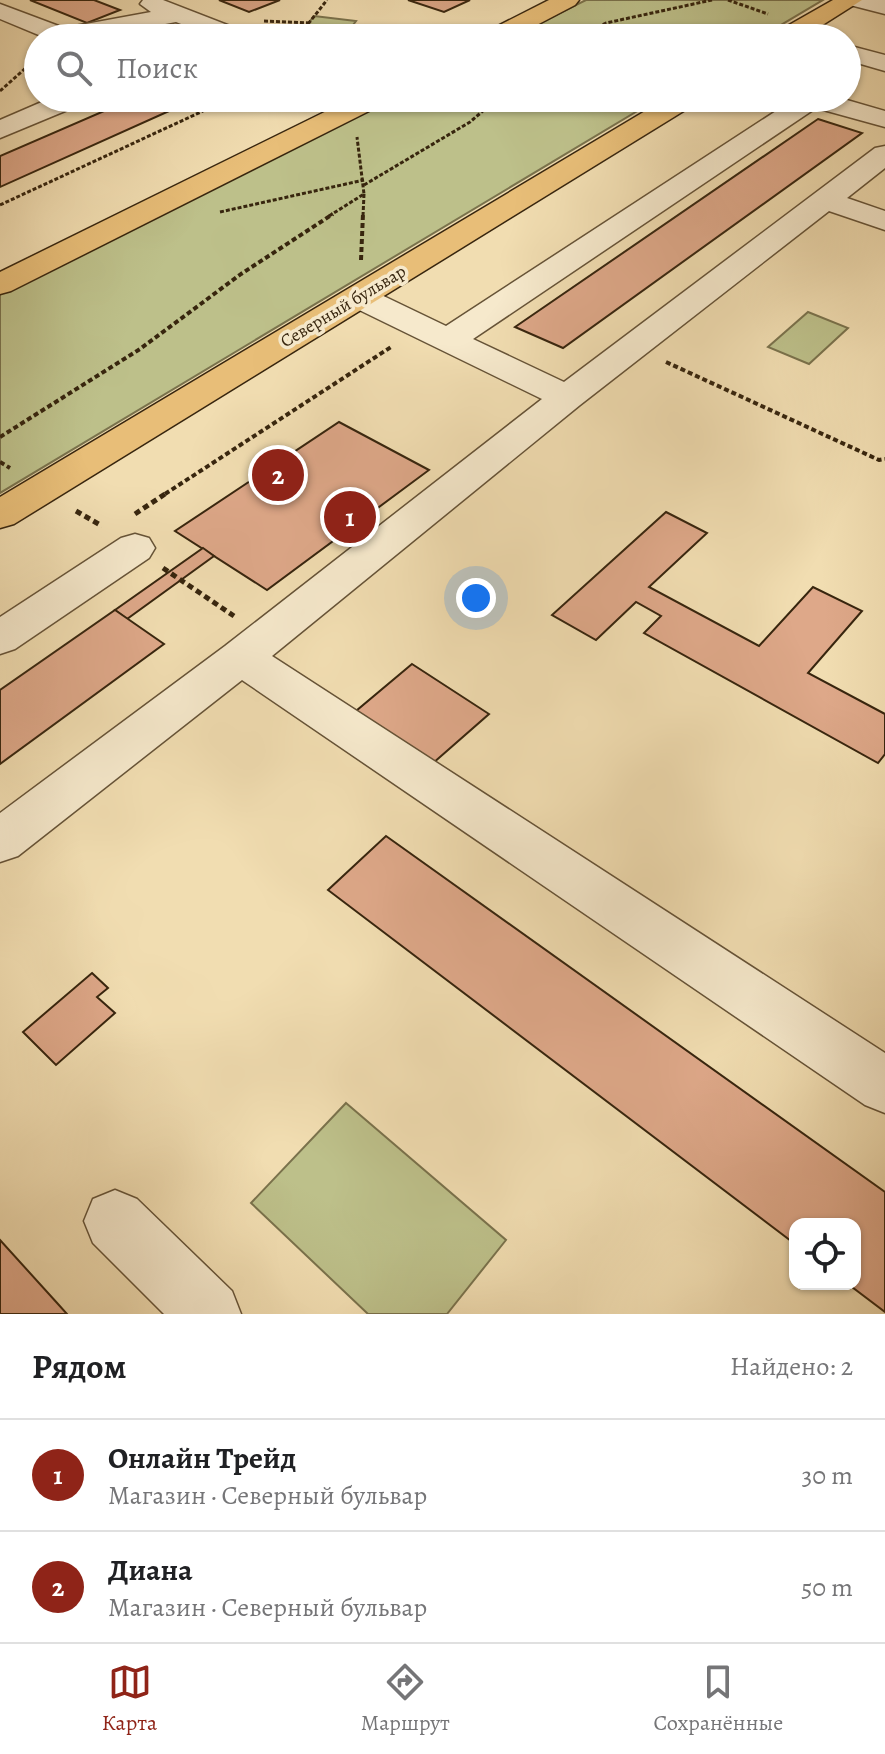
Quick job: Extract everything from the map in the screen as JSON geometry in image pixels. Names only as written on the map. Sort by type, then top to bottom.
[{"type":"main road","points":[[520,24],[567,0]]},
{"type":"main road","points":[[811,24],[850,0]]},
{"type":"main road","points":[[0,284],[346,112]]},
{"type":"main road","name":"Северный бульвар","points":[[0,515],[663,112]]},
{"type":"lane","points":[[141,0],[199,24]]},
{"type":"lane","points":[[858,0],[885,7]]},
{"type":"lane","points":[[0,11],[32,24]]},
{"type":"lane","points":[[125,24],[178,14]]},
{"type":"lane","points":[[861,56],[885,63]]},
{"type":"lane","points":[[0,130],[41,112]]},
{"type":"lane","points":[[449,339],[790,112]]},
{"type":"lane","points":[[0,841],[253,647],[567,397],[825,200],[885,145],[833,112]]},
{"type":"lane","points":[[825,200],[885,221]]},
{"type":"lane","points":[[359,297],[567,397]]},
{"type":"lane","points":[[0,638],[135,548]]},
{"type":"lane","points":[[253,647],[885,1086]]},
{"type":"lane","points":[[115,1221],[209,1314]]},
{"type":"path","points":[[308,24],[327,0]]},
{"type":"path","points":[[604,24],[712,0]]},
{"type":"path","points":[[0,91],[24,70]]},
{"type":"path","points":[[0,205],[201,112]]},
{"type":"path","points":[[364,186],[482,112]]},
{"type":"path","points":[[356,130],[364,186],[359,297]]},
{"type":"path","points":[[0,437],[140,349],[241,274],[364,194]]},
{"type":"path","points":[[632,347],[883,460]]},
{"type":"path","points":[[0,462],[11,469]]},
{"type":"path","points":[[76,511],[135,548],[253,647]]},
{"type":"green space","points":[[586,0],[823,0],[783,24],[537,24]]},
{"type":"green space","points":[[314,16],[356,21],[354,24],[308,24]]},
{"type":"green space","points":[[359,112],[636,112],[0,493],[0,291]]},
{"type":"green space","points":[[808,312],[848,328],[809,364],[768,347]]},
{"type":"green space","points":[[346,1103],[506,1240],[447,1314],[368,1314],[251,1203]]},
{"type":"building","points":[[30,0],[94,0],[120,10],[87,23]]},
{"type":"building","points":[[219,0],[280,0],[249,12]]},
{"type":"building","points":[[408,0],[470,0],[444,12]]},
{"type":"building","points":[[102,112],[167,112],[0,187],[0,156]]},
{"type":"building","points":[[818,119],[862,133],[563,348],[515,327]]},
{"type":"building","points":[[339,422],[429,470],[267,590],[175,531]]},
{"type":"building","points":[[666,512],[707,533],[649,587],[759,646],[813,587],[862,611],[808,673],[885,714],[885,754],[878,763],[644,633],[661,616],[636,602],[596,640],[552,615]]},
{"type":"building","points":[[203,548],[214,556],[127,619],[115,610]]},
{"type":"building","points":[[115,610],[164,644],[0,764],[0,690]]},
{"type":"building","points":[[412,664],[489,714],[432,764],[356,711]]},
{"type":"building","points":[[386,836],[885,1192],[885,1312],[856,1290],[861,1290],[861,1218],[789,1218],[789,1239],[328,890]]},
{"type":"building","points":[[92,973],[108,988],[97,997],[115,1013],[56,1065],[23,1032]]},
{"type":"building","points":[[0,1240],[58,1304],[67,1314],[0,1314]]},
{"type":"place","name":"Диана","points":[[278,475]]},
{"type":"place","name":"Онлайн Трейд","points":[[350,517]]}]
